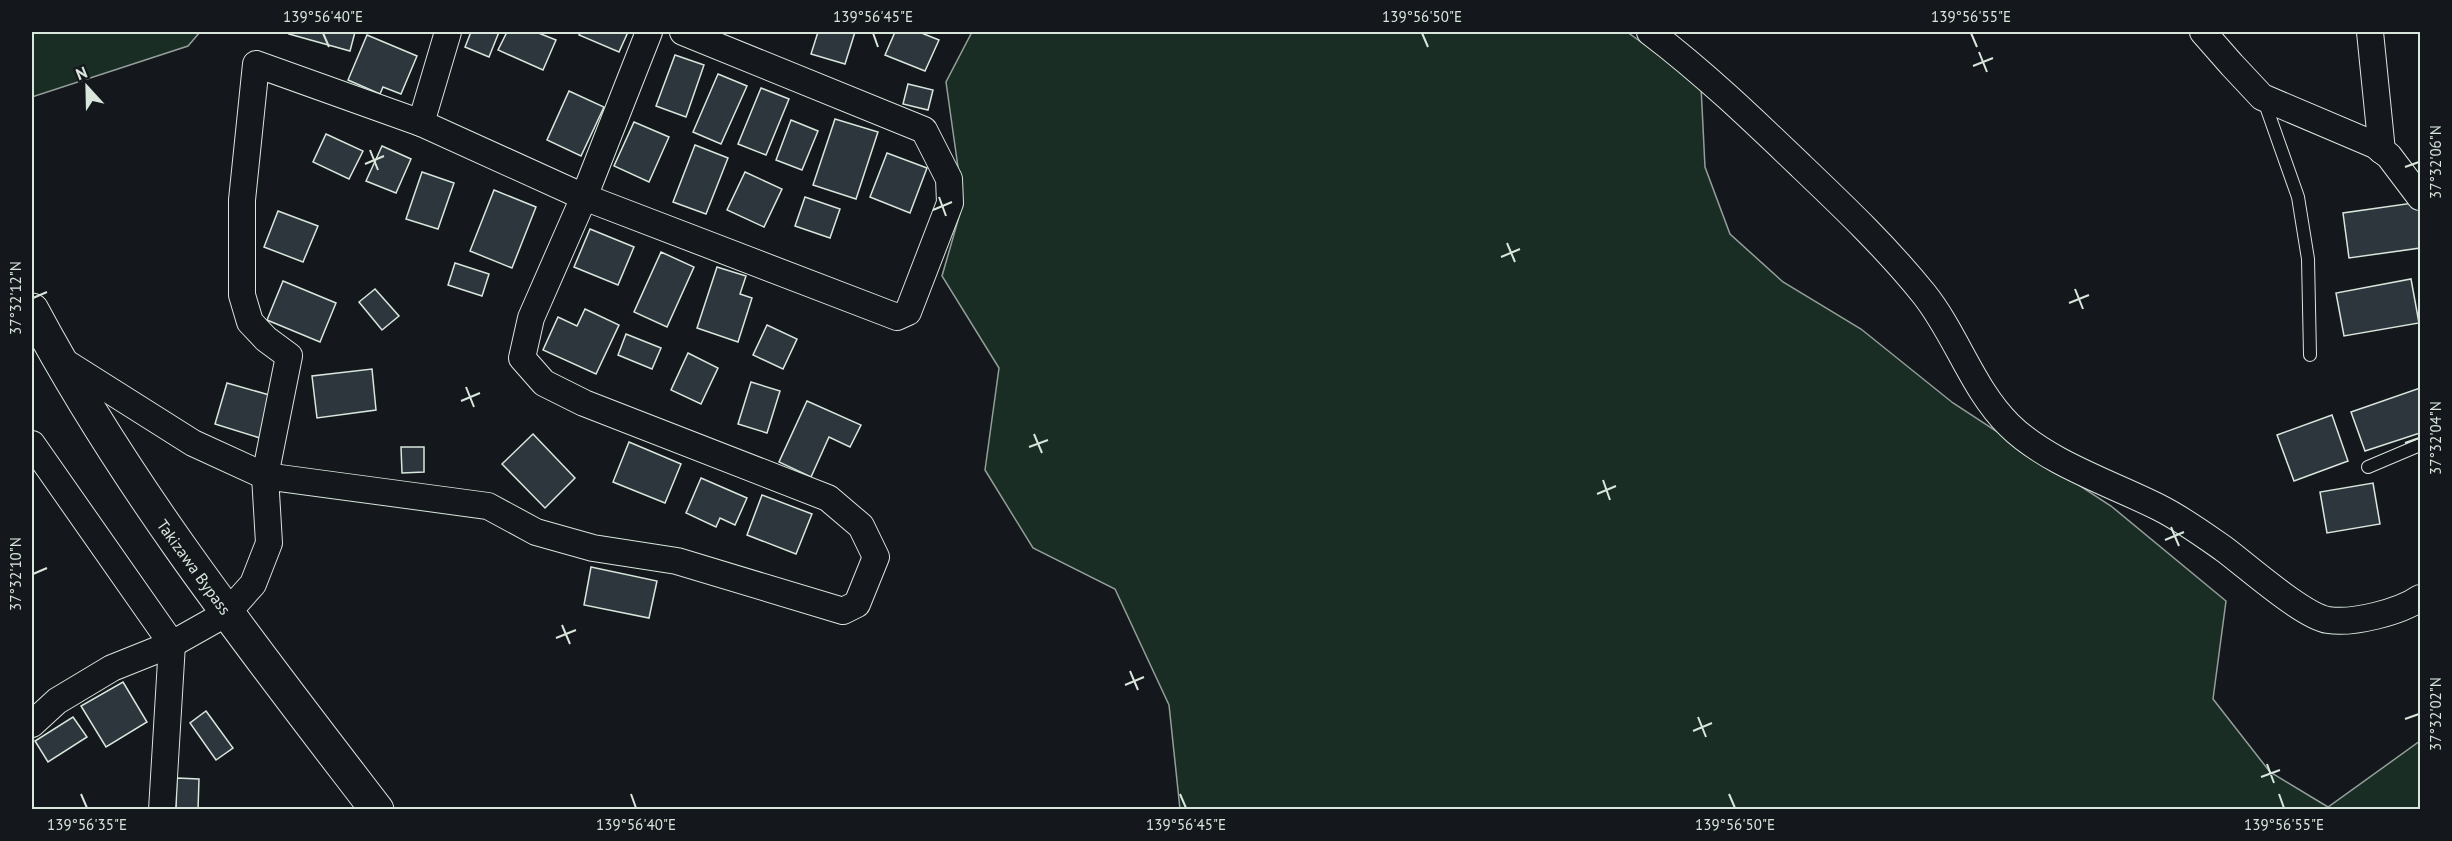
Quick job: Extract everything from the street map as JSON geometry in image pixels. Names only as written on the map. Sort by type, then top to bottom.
[{"type":"highway","name":"Takizawa Bypass","points":[[32,310],[77,393],[149,504],[227,613],[377,810]]},
{"type":"street","points":[[421,123],[448,32]]},
{"type":"street","points":[[57,357],[193,443],[265,476],[488,506],[536,532],[582,545],[677,561],[843,611],[856,604],[876,557],[861,526],[828,498],[584,403],[544,383],[522,358],[531,318],[584,197],[649,32]]},
{"type":"street","points":[[32,724],[57,701],[112,668],[172,644],[227,613],[253,584],[269,543],[265,476],[289,356],[266,339],[250,321],[242,295],[242,200],[256,64],[421,123],[584,197],[897,317],[908,312],[950,203],[949,179],[924,130],[683,32]]},
{"type":"street","points":[[1650,32],[1766,132],[1894,257],[1944,322],[1989,400],[2010,426],[2036,446],[2089,476],[2162,509],[2222,547],[2297,605],[2327,620],[2358,620],[2412,604],[2421,598]]},
{"type":"street","points":[[2203,32],[2262,97],[2375,145],[2389,156],[2421,197]]},
{"type":"street","points":[[2370,32],[2382,151]]},
{"type":"street","points":[[32,444],[172,644],[162,810]]},
{"type":"lane","points":[[2262,97],[2298,197],[2308,260],[2310,355]]},
{"type":"lane","points":[[2368,466],[2421,446]]},
{"type":"green space","points":[[32,32],[200,32],[188,46],[32,97]]},
{"type":"green space","points":[[972,32],[1627,32],[1658,54],[1700,66],[1705,167],[1730,234],[1783,282],[1861,329],[1953,403],[2111,506],[2226,601],[2213,699],[2270,772],[2328,807],[2420,741],[2420,809],[1180,809],[1169,705],[1115,589],[1033,548],[985,470],[999,368],[942,276],[963,203],[946,82]]},
{"type":"building","points":[[290,32],[355,32],[350,51],[289,34]]},
{"type":"building","points":[[471,32],[499,32],[489,57],[465,47]]},
{"type":"building","points":[[507,32],[536,32],[556,40],[543,70],[498,50]]},
{"type":"building","points":[[581,32],[628,32],[619,52],[579,35]]},
{"type":"building","points":[[818,32],[855,32],[845,64],[811,54]]},
{"type":"building","points":[[895,32],[919,32],[939,40],[925,71],[885,55]]},
{"type":"building","points":[[367,35],[417,56],[401,94],[383,87],[380,94],[348,80]]},
{"type":"building","points":[[675,55],[704,65],[686,117],[656,106]]},
{"type":"building","points":[[718,74],[747,86],[721,144],[693,132]]},
{"type":"building","points":[[908,84],[933,90],[928,110],[903,104]]},
{"type":"building","points":[[761,88],[789,99],[766,155],[738,144]]},
{"type":"building","points":[[569,91],[604,107],[581,156],[547,140]]},
{"type":"building","points":[[835,119],[878,132],[856,199],[813,185]]},
{"type":"building","points":[[791,120],[818,131],[802,170],[776,160]]},
{"type":"building","points":[[634,122],[669,137],[649,182],[614,166]]},
{"type":"building","points":[[326,134],[363,151],[349,179],[313,162]]},
{"type":"building","points":[[695,145],[728,158],[706,214],[673,202]]},
{"type":"building","points":[[382,146],[411,159],[396,193],[366,181]]},
{"type":"building","points":[[887,153],[927,168],[910,213],[870,197]]},
{"type":"building","points":[[422,172],[454,183],[438,229],[406,219]]},
{"type":"building","points":[[745,172],[782,189],[764,227],[727,210]]},
{"type":"building","points":[[494,190],[536,207],[512,268],[470,251]]},
{"type":"building","points":[[805,197],[840,209],[830,238],[795,226]]},
{"type":"building","points":[[2420,202],[2420,248],[2349,258],[2343,213]]},
{"type":"building","points":[[278,211],[318,226],[303,262],[264,247]]},
{"type":"building","points":[[590,229],[634,247],[618,285],[574,267]]},
{"type":"building","points":[[661,252],[694,267],[667,327],[634,312]]},
{"type":"building","points":[[455,263],[489,274],[482,296],[448,285]]},
{"type":"building","points":[[717,267],[746,276],[740,294],[752,298],[738,342],[697,328]]},
{"type":"building","points":[[2411,279],[2419,323],[2344,336],[2336,293]]},
{"type":"building","points":[[283,281],[336,303],[320,342],[267,320]]},
{"type":"building","points":[[375,289],[399,316],[382,330],[359,302]]},
{"type":"building","points":[[585,309],[619,325],[596,374],[543,350],[558,317],[577,326]]},
{"type":"building","points":[[767,325],[797,339],[783,369],[753,355]]},
{"type":"building","points":[[626,334],[661,348],[652,369],[618,355]]},
{"type":"building","points":[[688,353],[718,368],[701,404],[671,390]]},
{"type":"building","points":[[372,369],[376,410],[317,418],[312,376]]},
{"type":"building","points":[[751,382],[780,391],[767,433],[738,424]]},
{"type":"building","points":[[227,383],[273,396],[260,438],[215,424]]},
{"type":"building","points":[[2420,388],[2420,433],[2365,451],[2351,412]]},
{"type":"building","points":[[807,401],[861,425],[850,447],[829,437],[811,477],[779,462]]},
{"type":"building","points":[[2332,415],[2348,461],[2294,481],[2277,435]]},
{"type":"building","points":[[533,434],[575,478],[545,508],[502,464]]},
{"type":"building","points":[[629,442],[681,464],[665,503],[613,482]]},
{"type":"building","points":[[401,447],[424,447],[424,472],[402,473]]},
{"type":"building","points":[[701,478],[747,498],[735,525],[720,518],[716,527],[686,513]]},
{"type":"building","points":[[2373,483],[2380,524],[2327,533],[2320,492]]},
{"type":"building","points":[[762,495],[812,514],[796,554],[747,535]]},
{"type":"building","points":[[591,567],[657,581],[649,618],[584,605]]},
{"type":"building","points":[[123,682],[147,722],[106,747],[81,706]]},
{"type":"building","points":[[206,711],[233,748],[216,760],[190,723]]},
{"type":"building","points":[[73,717],[87,737],[48,762],[35,741]]},
{"type":"building","points":[[177,778],[199,779],[198,810],[176,810]]}]
